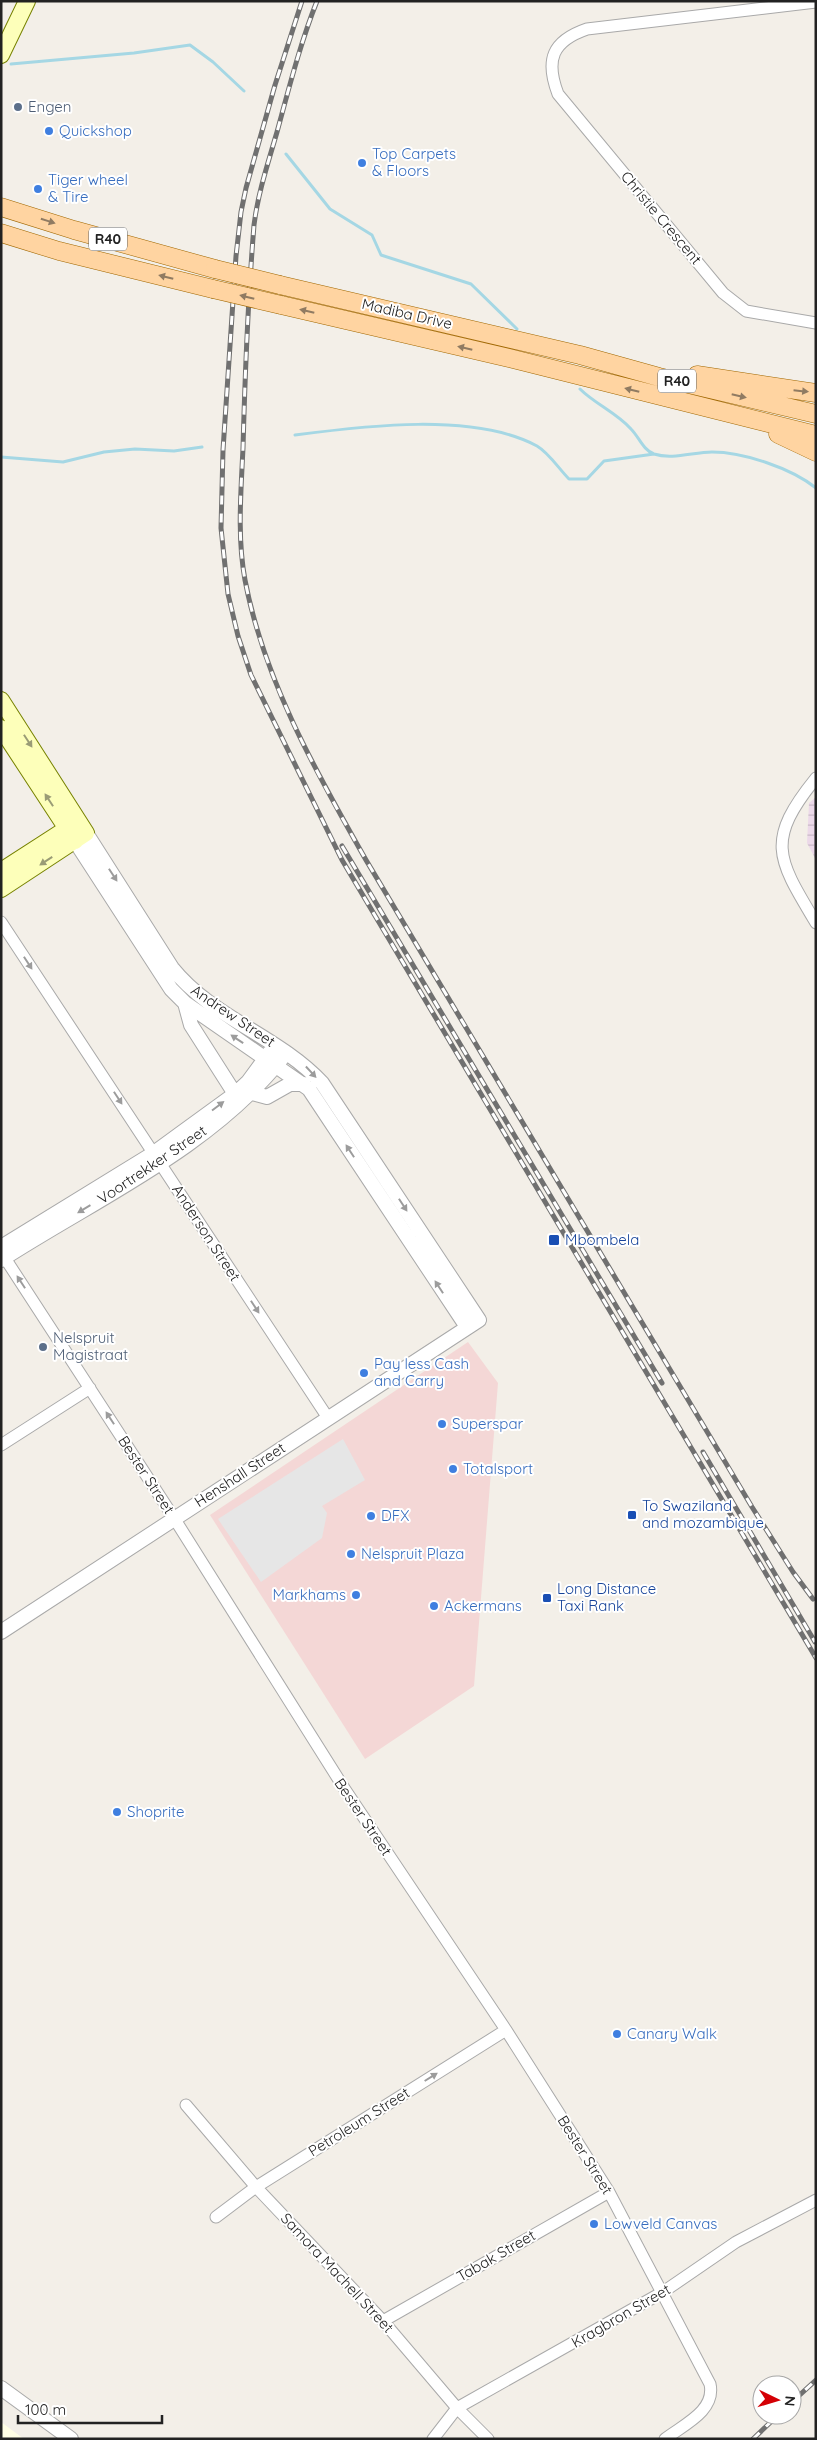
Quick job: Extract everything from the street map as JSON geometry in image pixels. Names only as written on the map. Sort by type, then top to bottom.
[{"type":"main road","points":[[1,55],[27,1]]},
{"type":"main road","name":"Madiba Drive","points":[[1,206],[74,230],[215,269],[580,355],[659,377],[816,414]]},
{"type":"main road","name":"Madiba Drive","points":[[1,233],[59,251],[513,359],[816,435]]},
{"type":"main road","points":[[580,355],[781,389],[816,393]]},
{"type":"main road","points":[[731,415],[816,452]]},
{"type":"main road","name":"Andrew Street","points":[[1,700],[77,831]]},
{"type":"main road","name":"Andrew Street","points":[[1,728],[77,831]]},
{"type":"main road","points":[[1,871],[77,831]]},
{"type":"main road","points":[[1,889],[77,831]]},
{"type":"street","name":"Christie Crescent","points":[[816,2],[588,29],[572,34],[558,46],[551,59],[552,78],[558,94],[722,293],[746,311],[816,323]]},
{"type":"street","points":[[816,778],[790,812],[781,840],[788,873],[816,923]]},
{"type":"street","name":"Andrew Street","points":[[77,831],[171,989],[184,1003],[304,1084],[467,1327]]},
{"type":"street","name":"Andrew Street","points":[[77,831],[184,983],[198,995],[282,1048],[305,1066],[322,1084],[480,1320]]},
{"type":"street","name":"Anderson Street","points":[[1,922],[328,1418]]},
{"type":"street","points":[[184,1003],[191,1025],[235,1094]]},
{"type":"street","name":"Voortrekker Street","points":[[2,1254],[157,1158],[252,1093],[282,1048]]},
{"type":"street","name":"Voortrekker Street","points":[[157,1158],[271,1062]]},
{"type":"street","points":[[252,1093],[267,1097],[290,1084],[304,1084]]},
{"type":"street","name":"Bester Street","points":[[2,1254],[174,1518],[344,1788],[506,2030],[608,2192],[663,2292],[711,2389],[709,2402],[704,2410],[665,2439]]},
{"type":"street","name":"Henshall Street","points":[[1,1632],[480,1320]]},
{"type":"street","points":[[1,1445],[90,1388]]},
{"type":"street","name":"Petroleum Street","points":[[216,2217],[256,2187],[506,2030]]},
{"type":"street","name":"Samora Machell Street","points":[[186,2106],[256,2187],[383,2321],[457,2408],[488,2439]]},
{"type":"street","name":"Tabak Street","points":[[383,2321],[608,2192]]},
{"type":"street","name":"Kragbron Street","points":[[432,2439],[457,2408],[663,2292],[736,2242],[816,2200]]},
{"type":"street","points":[[1,2388],[71,2439]]},
{"type":"shaded area","points":[[816,797],[816,860],[807,843],[809,803]]},
{"type":"shaded area","points":[[468,1342],[498,1383],[474,1686],[365,1759],[210,1515]]},
{"type":"shaded area","points":[[343,1439],[365,1480],[322,1506],[327,1513],[322,1538],[261,1582],[218,1519]]},
{"type":"shaded area","points":[[1,2422],[24,2439],[1,2439]]},
{"type":"waterway","points":[[11,64],[134,53],[190,45],[213,62],[244,91]]},
{"type":"waterway","points":[[286,154],[330,209],[372,235],[381,255],[471,284],[517,329]]},
{"type":"waterway","points":[[580,389],[625,423],[644,446],[654,454],[676,456],[712,452],[738,455],[766,462],[794,474],[816,488]]},
{"type":"waterway","points":[[295,435],[353,428],[418,424],[451,425],[482,429],[511,435],[537,446],[550,457],[569,479],[587,479],[604,461],[654,454]]},
{"type":"waterway","points":[[1,457],[63,462],[104,452],[135,449],[174,451],[202,447]]},
{"type":"railway","points":[[302,1],[275,85],[246,188],[236,256],[223,450],[221,528],[228,594],[238,636],[251,675],[342,860],[816,1658]]},
{"type":"railway","points":[[317,1],[290,83],[261,190],[254,225],[247,336],[240,531],[245,580],[265,654],[278,689],[311,759],[366,860],[752,1507],[793,1572],[813,1599]]},
{"type":"railway","points":[[342,846],[662,1383]]},
{"type":"railway","points":[[703,1452],[815,1642]]},
{"type":"railway","points":[[802,2393],[816,2380]]},
{"type":"railway","points":[[753,2439],[768,2425]]},
{"type":"place","name":"Engen","points":[[18,107]]},
{"type":"place","name":"Quickshop","points":[[49,131]]},
{"type":"place","name":"Top Carpets & Floors","points":[[362,163]]},
{"type":"place","name":"Tiger wheel & Tire","points":[[38,189]]},
{"type":"place","name":"Mbombela","points":[[554,1240]]},
{"type":"place","name":"Nelspruit Magistraat","points":[[43,1347]]},
{"type":"place","name":"Pay less Cash and Carry","points":[[364,1373]]},
{"type":"place","name":"Superspar","points":[[442,1424]]},
{"type":"place","name":"Totalsport","points":[[453,1469]]},
{"type":"place","name":"To Swaziland and mozambique","points":[[632,1515]]},
{"type":"place","name":"DFX","points":[[371,1516]]},
{"type":"place","name":"Nelspruit Plaza","points":[[351,1554]]},
{"type":"place","name":"Markhams","points":[[356,1595]]},
{"type":"place","name":"Long Distance Taxi Rank","points":[[547,1598]]},
{"type":"place","name":"Ackermans","points":[[434,1606]]},
{"type":"place","name":"Shoprite","points":[[117,1812]]},
{"type":"place","name":"Canary Walk","points":[[617,2034]]},
{"type":"place","name":"Lowveld Canvas","points":[[594,2224]]}]
